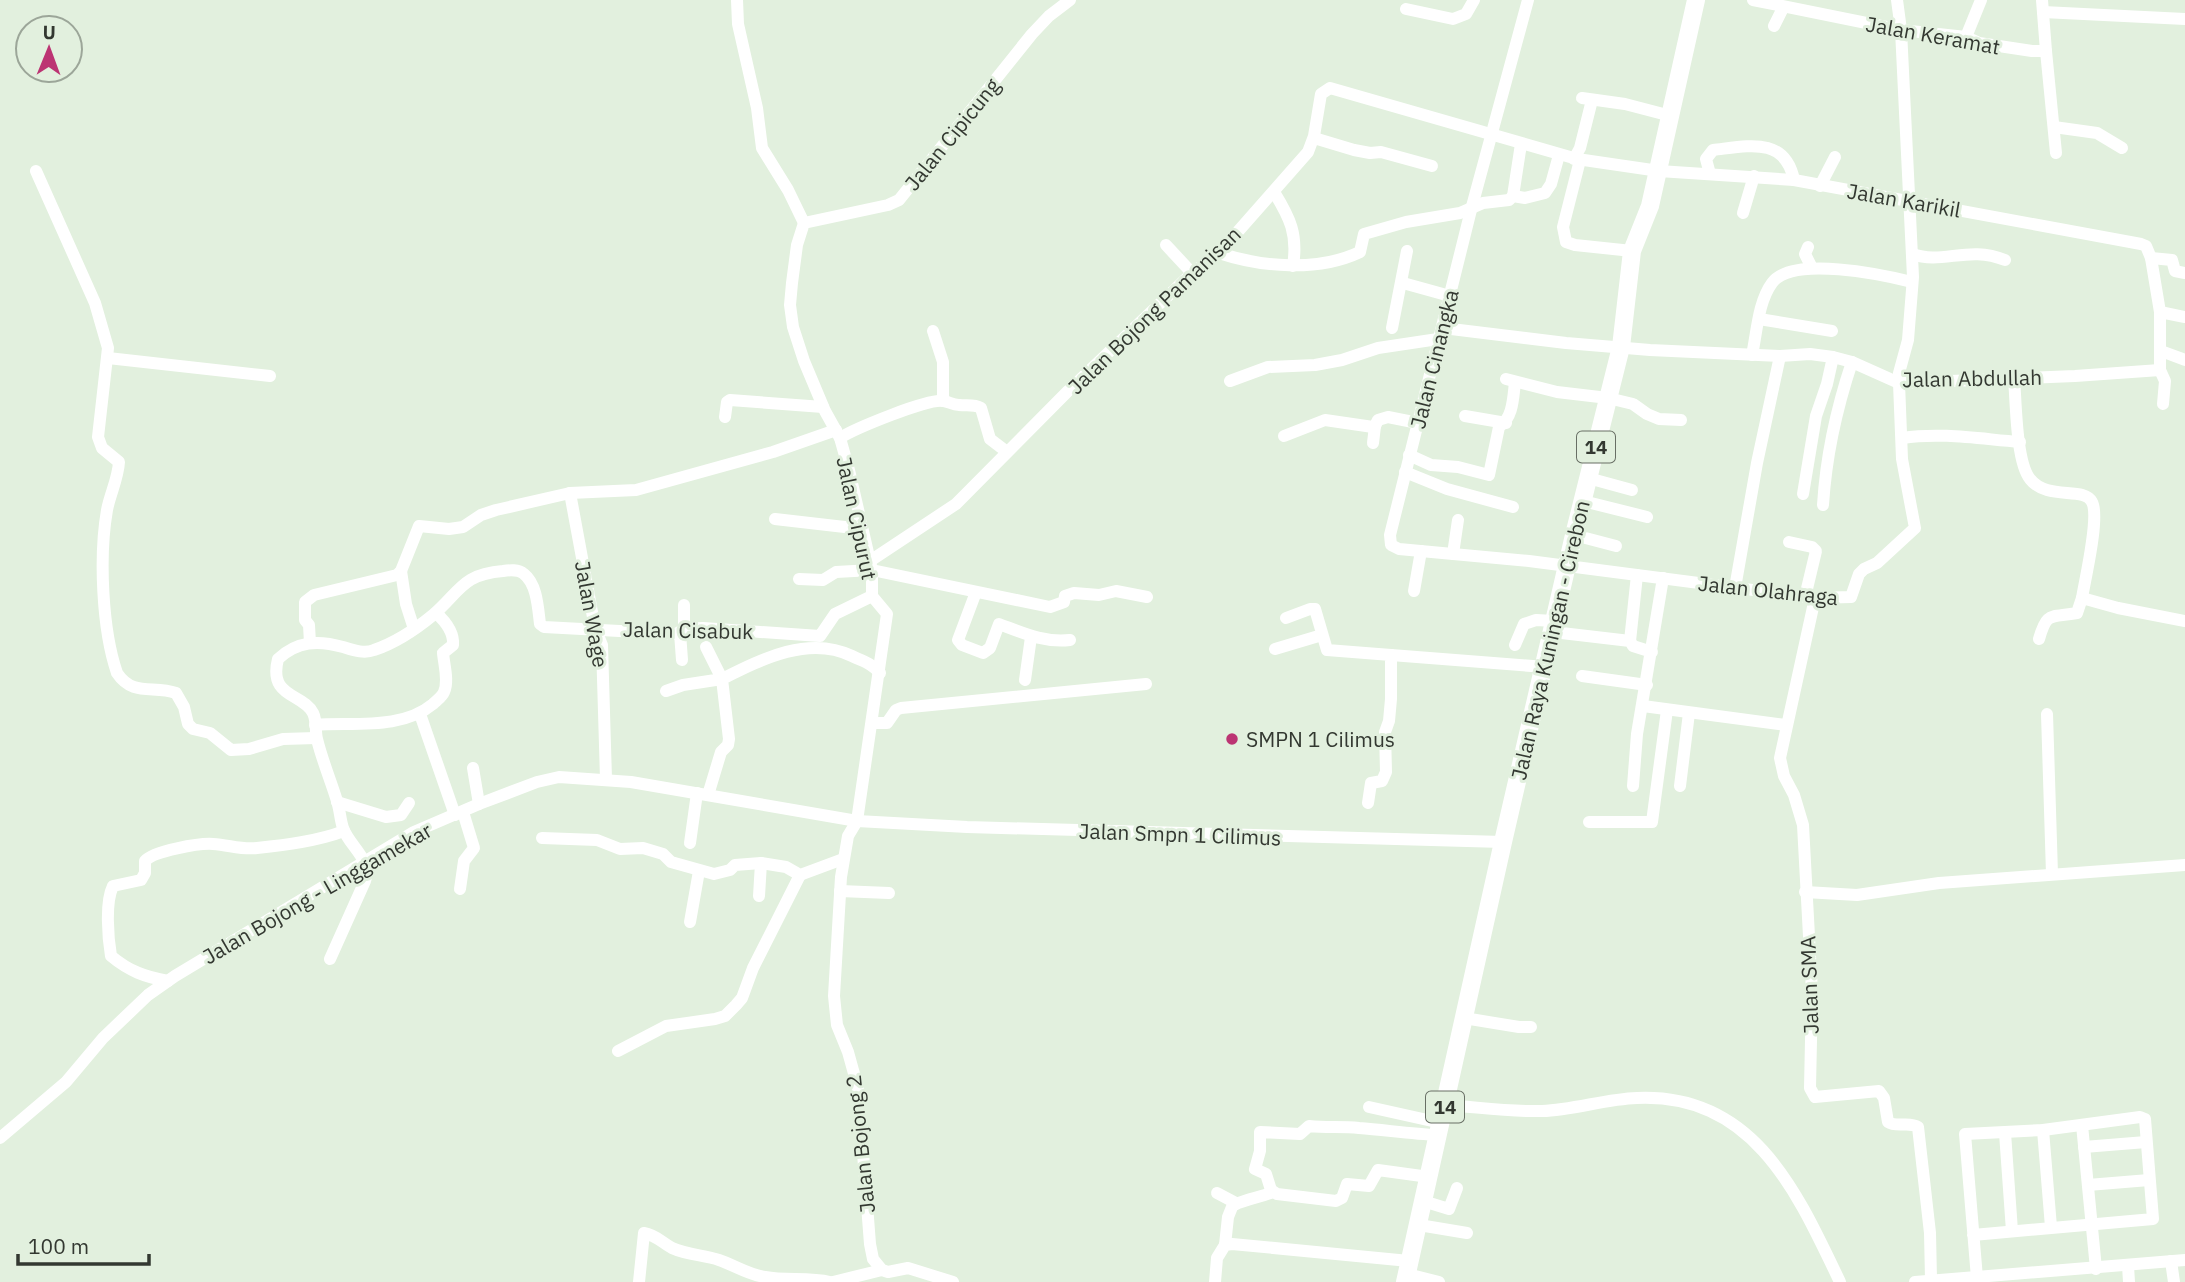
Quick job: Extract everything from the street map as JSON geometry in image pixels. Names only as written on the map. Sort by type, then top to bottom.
[{"type":"highway","name":"Jalan Raya Kuningan - Cirebon","points":[[1407,1272],[1503,842],[1621,346],[1632,251],[1650,206],[1659,171],[1696,0]]},
{"type":"street","points":[[737,0],[738,24],[757,108],[762,148],[788,190],[804,223]]},
{"type":"street","name":"Jalan Cipicung","points":[[804,223],[888,205],[899,200],[1032,34],[1070,0]]},
{"type":"street","points":[[1406,9],[1453,19],[1466,14],[1474,0]]},
{"type":"street","name":"Jalan Cinangka","points":[[1528,0],[1471,210],[1389,541],[1393,547],[1399,549],[1529,561],[1567,568]]},
{"type":"street","name":"Jalan Keramat","points":[[1753,0],[1900,30],[1966,37],[1979,43],[2039,51]]},
{"type":"street","name":"Jalan Olahraga","points":[[1567,568],[1810,598],[1851,597],[1859,574],[1877,563],[1915,528],[1902,459],[1899,383],[1908,340],[1912,254],[1897,0]]},
{"type":"street","points":[[1966,37],[1981,0]]},
{"type":"street","points":[[2056,153],[2054,127],[2039,51],[2043,6],[2185,19]]},
{"type":"street","points":[[1774,26],[1783,8]]},
{"type":"street","name":"Jalan Bojong Pamanisan","points":[[871,566],[956,504],[1192,273],[1219,253],[1300,163],[1314,138],[1321,94],[1330,88],[1559,155],[1659,171]]},
{"type":"street","points":[[1632,251],[1566,242],[1563,227],[1580,148],[1587,99],[1625,104],[1671,116]]},
{"type":"street","points":[[2054,127],[2097,133],[2122,148]]},
{"type":"street","points":[[1314,138],[1354,150],[1381,152],[1432,166]]},
{"type":"street","points":[[1513,197],[1521,144]]},
{"type":"street","points":[[1710,174],[1706,159],[1713,150],[1759,146],[1784,156],[1791,165],[1794,180]]},
{"type":"street","points":[[1219,253],[1234,258],[1293,266],[1357,254],[1361,249],[1364,234],[1406,222],[1471,210],[1483,203],[1545,193],[1551,184],[1559,155]]},
{"type":"street","points":[[1820,186],[1835,156]]},
{"type":"street","points":[[36,171],[94,303],[108,348],[98,437],[102,448],[119,462],[107,511],[102,561],[103,588],[114,663],[123,682],[131,687],[176,693],[184,707],[188,724],[193,729],[210,733],[231,750],[249,749],[316,732],[419,714],[445,691],[443,653],[453,645],[454,638],[436,613]]},
{"type":"street","name":"Jalan Karikil","points":[[1659,171],[1794,180],[1908,200],[2148,252],[2172,260],[2175,271],[2185,273]]},
{"type":"street","points":[[1743,213],[1754,176]]},
{"type":"street","points":[[1274,192],[1291,221],[1296,251],[1293,266]]},
{"type":"street","name":"Jalan Cipurut","points":[[804,223],[797,246],[790,305],[793,327],[823,407],[838,434],[871,566],[872,596],[887,614],[857,821]]},
{"type":"street","points":[[1166,245],[1192,273]]},
{"type":"street","points":[[1808,247],[1805,254],[1812,268]]},
{"type":"street","points":[[1392,328],[1403,283],[1407,251]]},
{"type":"street","points":[[2148,252],[2160,312],[2160,370],[2165,381],[2163,404]]},
{"type":"street","points":[[1912,254],[1925,259],[1964,253],[1990,254],[2005,260]]},
{"type":"street","points":[[1752,355],[1759,319],[1772,282],[1780,275],[1812,268],[1857,270],[1912,282]]},
{"type":"street","points":[[1403,283],[1450,296]]},
{"type":"street","points":[[2160,312],[2185,317]]},
{"type":"street","points":[[1759,319],[1832,331]]},
{"type":"street","points":[[933,331],[943,362],[943,401]]},
{"type":"street","name":"Jalan Abdullah","points":[[1230,381],[1268,367],[1315,365],[1342,360],[1378,348],[1441,333],[1752,355],[1810,354],[1852,362],[1899,383],[2160,370]]},
{"type":"street","points":[[2161,351],[2185,360]]},
{"type":"street","points":[[1735,588],[1757,463],[1780,356]]},
{"type":"street","points":[[1803,494],[1816,416],[1833,357]]},
{"type":"street","points":[[108,358],[270,376]]},
{"type":"street","points":[[1823,505],[1836,409],[1852,362]]},
{"type":"street","points":[[2014,378],[2023,464],[2031,481],[2047,491],[2084,495],[2092,500],[2093,505],[2094,521],[2082,598],[2077,613],[2047,618],[2043,622],[2039,639]]},
{"type":"street","points":[[1506,424],[1511,407],[1511,381],[1557,393],[1608,398],[1633,404],[1659,419],[1681,420]]},
{"type":"street","points":[[725,418],[724,408],[730,400],[823,407]]},
{"type":"street","points":[[415,629],[406,604],[401,570],[419,526],[449,529],[463,527],[496,510],[570,493],[636,490],[838,434],[918,405],[943,401],[951,405],[975,405],[981,408],[990,439],[1007,452]]},
{"type":"street","points":[[1465,416],[1506,424]]},
{"type":"street","points":[[1373,443],[1378,419],[1384,417],[1418,422]]},
{"type":"street","points":[[1284,436],[1325,420],[1376,426]]},
{"type":"street","points":[[1409,455],[1431,465],[1458,467],[1489,475],[1499,427],[1506,424]]},
{"type":"street","points":[[1902,438],[1965,435],[2020,442]]},
{"type":"street","points":[[1405,472],[1447,489],[1513,507]]},
{"type":"street","points":[[1588,478],[1632,490]]},
{"type":"street","name":"Jalan Wage","points":[[570,493],[595,628],[602,645],[606,779]]},
{"type":"street","points":[[1583,501],[1647,517]]},
{"type":"street","points":[[775,519],[862,529]]},
{"type":"street","points":[[1453,554],[1458,520]]},
{"type":"street","points":[[1574,535],[1616,546]]},
{"type":"street","name":"Jalan SMA","points":[[1789,542],[1812,547],[1816,551],[1810,598],[1780,758],[1803,825],[1812,992],[1810,1088],[1815,1097],[1879,1091],[1884,1098],[1888,1122],[1893,1125],[1912,1124],[1918,1127],[1930,1233],[1931,1279]]},
{"type":"street","points":[[1413,591],[1421,551]]},
{"type":"street","points":[[799,579],[823,580],[836,572],[871,566],[1050,607],[1064,602],[1065,596],[1074,593],[1099,595],[1116,592],[1147,597]]},
{"type":"street","points":[[330,958],[367,876],[365,863],[344,831],[311,709],[287,694],[277,674],[277,662],[280,656],[295,645],[310,643],[309,625],[304,616],[305,602],[309,598],[389,578],[401,570]]},
{"type":"street","name":"Jalan Cisabuk","points":[[310,643],[371,652],[415,629],[436,613],[454,592],[475,577],[517,570],[525,574],[535,591],[542,626],[682,631],[737,628],[820,636],[835,614],[872,596]]},
{"type":"street","points":[[1637,575],[1630,640],[1633,646],[1652,652]]},
{"type":"street","points":[[1633,786],[1637,734],[1647,685],[1662,578]]},
{"type":"street","points":[[976,592],[958,640],[961,645],[984,653],[990,648],[999,624],[1031,637],[1053,642],[1070,640]]},
{"type":"street","points":[[2082,598],[2185,621]]},
{"type":"street","points":[[682,660],[684,604]]},
{"type":"street","points":[[1286,618],[1310,608],[1315,609],[1325,648],[1329,651],[1545,667]]},
{"type":"street","points":[[1515,645],[1524,624],[1536,620],[1554,626],[1630,640]]},
{"type":"street","points":[[1275,649],[1322,635]]},
{"type":"street","points":[[1025,680],[1031,637]]},
{"type":"street","points":[[690,843],[703,794],[729,739],[722,679],[706,648]]},
{"type":"street","points":[[666,691],[683,685],[722,679],[795,649],[841,650],[871,663],[880,673]]},
{"type":"street","points":[[1368,803],[1371,783],[1382,781],[1386,772],[1384,735],[1389,721],[1391,699],[1391,655]]},
{"type":"street","points":[[1582,676],[1647,685]]},
{"type":"street","points":[[873,723],[887,723],[901,708],[1146,684]]},
{"type":"street","points":[[1643,706],[1786,725]]},
{"type":"street","points":[[1589,822],[1652,822],[1667,710]]},
{"type":"street","points":[[1680,786],[1689,713]]},
{"type":"street","points":[[419,714],[474,848],[464,861],[460,890]]},
{"type":"street","points":[[2047,714],[2052,874]]},
{"type":"street","points":[[473,768],[479,804]]},
{"type":"street","name":"Jalan Bojong - Linggamekar","points":[[0,1138],[66,1082],[103,1038],[148,995],[168,981],[414,832],[479,804],[553,778],[606,779],[857,821]]},
{"type":"street","points":[[338,802],[386,817],[401,815],[409,803]]},
{"type":"street","name":"Jalan Smpn 1 Cilimus","points":[[857,821],[967,827],[1503,842]]},
{"type":"street","name":"Jalan Bojong 2","points":[[857,821],[848,836],[843,859],[834,996],[837,1025],[848,1052],[858,1093],[870,1244],[873,1259],[882,1270]]},
{"type":"street","points":[[168,981],[146,977],[127,969],[111,956],[108,929],[110,892],[113,886],[141,880],[145,873],[145,861],[149,856],[162,852],[212,844],[255,848],[289,844],[344,831]]},
{"type":"street","points":[[542,838],[597,840],[620,849],[643,848],[663,854],[671,862],[718,874],[736,865],[761,863],[786,867],[800,875]]},
{"type":"street","points":[[618,1051],[666,1026],[715,1020],[725,1016],[742,998],[753,968],[800,875],[843,859]]},
{"type":"street","points":[[759,896],[761,863]]},
{"type":"street","points":[[1805,892],[1857,895],[1939,883],[2185,865]]},
{"type":"street","points":[[690,922],[699,871]]},
{"type":"street","points":[[839,891],[889,893]]},
{"type":"street","points":[[1464,1018],[1531,1027]]},
{"type":"street","points":[[1445,1105],[1541,1111],[1635,1098],[1657,1098],[1678,1100],[1723,1116],[1761,1148],[1786,1180],[1840,1282]]},
{"type":"street","points":[[1369,1107],[1439,1129]]},
{"type":"street","points":[[1977,1278],[1965,1134],[2043,1130],[2143,1118],[2153,1219]]},
{"type":"street","points":[[2082,1125],[2091,1224],[2092,1273]]},
{"type":"street","points":[[1273,1192],[1266,1174],[1255,1170],[1262,1130],[1300,1134],[1309,1126],[1329,1129],[1357,1127],[1399,1134],[1439,1129]]},
{"type":"street","points":[[2043,1130],[2051,1227]]},
{"type":"street","points":[[2005,1133],[2012,1231]]},
{"type":"street","points":[[2084,1147],[2146,1142]]},
{"type":"street","points":[[1215,1282],[1217,1258],[1225,1245],[1228,1217],[1234,1205],[1250,1197],[1262,1197],[1273,1192],[1336,1201],[1342,1198],[1347,1184],[1369,1186],[1378,1170],[1429,1177]]},
{"type":"street","points":[[2088,1185],[2149,1180]]},
{"type":"street","points":[[1423,1201],[1449,1209],[1457,1188]]},
{"type":"street","points":[[1217,1193],[1231,1198],[1234,1205]]},
{"type":"street","points":[[1973,1235],[2166,1218]]},
{"type":"street","points":[[1419,1225],[1467,1233]]},
{"type":"street","points":[[639,1282],[644,1233],[656,1236],[671,1248],[684,1253],[715,1259],[764,1277],[813,1278],[831,1282],[882,1270],[888,1272],[908,1268],[953,1282]]},
{"type":"street","points":[[1225,1245],[1253,1245],[1407,1272],[1439,1282]]},
{"type":"street","points":[[1914,1282],[1931,1279],[2045,1278],[2185,1260]]},
{"type":"street","points":[[2171,1261],[2174,1282]]},
{"type":"street","points":[[2128,1266],[2129,1282]]},
{"type":"place","name":"SMPN 1 Cilimus","points":[[1232,739]]}]
